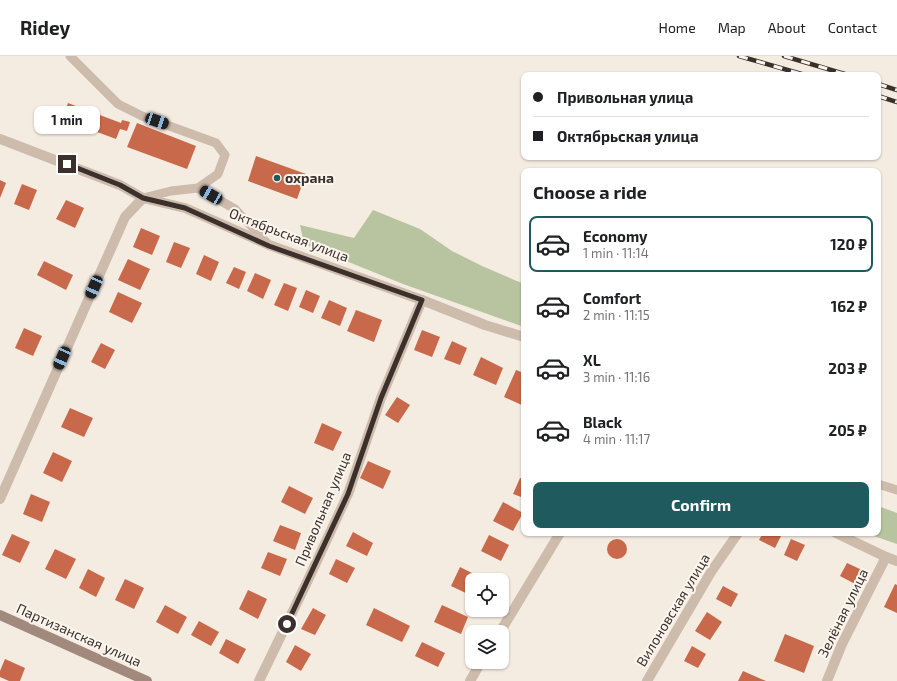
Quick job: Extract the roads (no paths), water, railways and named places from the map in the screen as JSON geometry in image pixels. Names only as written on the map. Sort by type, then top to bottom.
[{"type":"street","name":"Октябрьская улица","points":[[0,139],[120,185],[143,198],[185,208],[269,246],[422,300],[485,325],[521,336]]},
{"type":"street","points":[[0,499],[125,217],[143,198]]},
{"type":"street","name":"Привольная улица","points":[[259,681],[348,494],[381,398],[422,300]]},
{"type":"street","points":[[504,625],[558,536]]},
{"type":"street","name":"Вилоновская улица","points":[[646,681],[711,572],[736,536]]},
{"type":"street","points":[[842,536],[897,561]]},
{"type":"street","name":"Зелёная улица","points":[[827,681],[842,644],[886,557]]},
{"type":"street","name":"Партизанская улица","points":[[0,615],[147,681]]},
{"type":"street","points":[[470,681],[478,669]]},
{"type":"lane","points":[[70,56],[118,104],[142,116],[216,143],[225,155],[218,174],[198,188],[171,191],[143,198]]},
{"type":"lane","points":[[198,188],[235,209],[269,246]]},
{"type":"lane","points":[[881,485],[897,490]]},
{"type":"railway","points":[[739,56],[795,72]]},
{"type":"railway","points":[[784,56],[838,72]]},
{"type":"railway","points":[[881,85],[897,90]]},
{"type":"railway","points":[[881,97],[897,102]]},
{"type":"place","name":"охрана","points":[[277,178]]}]
